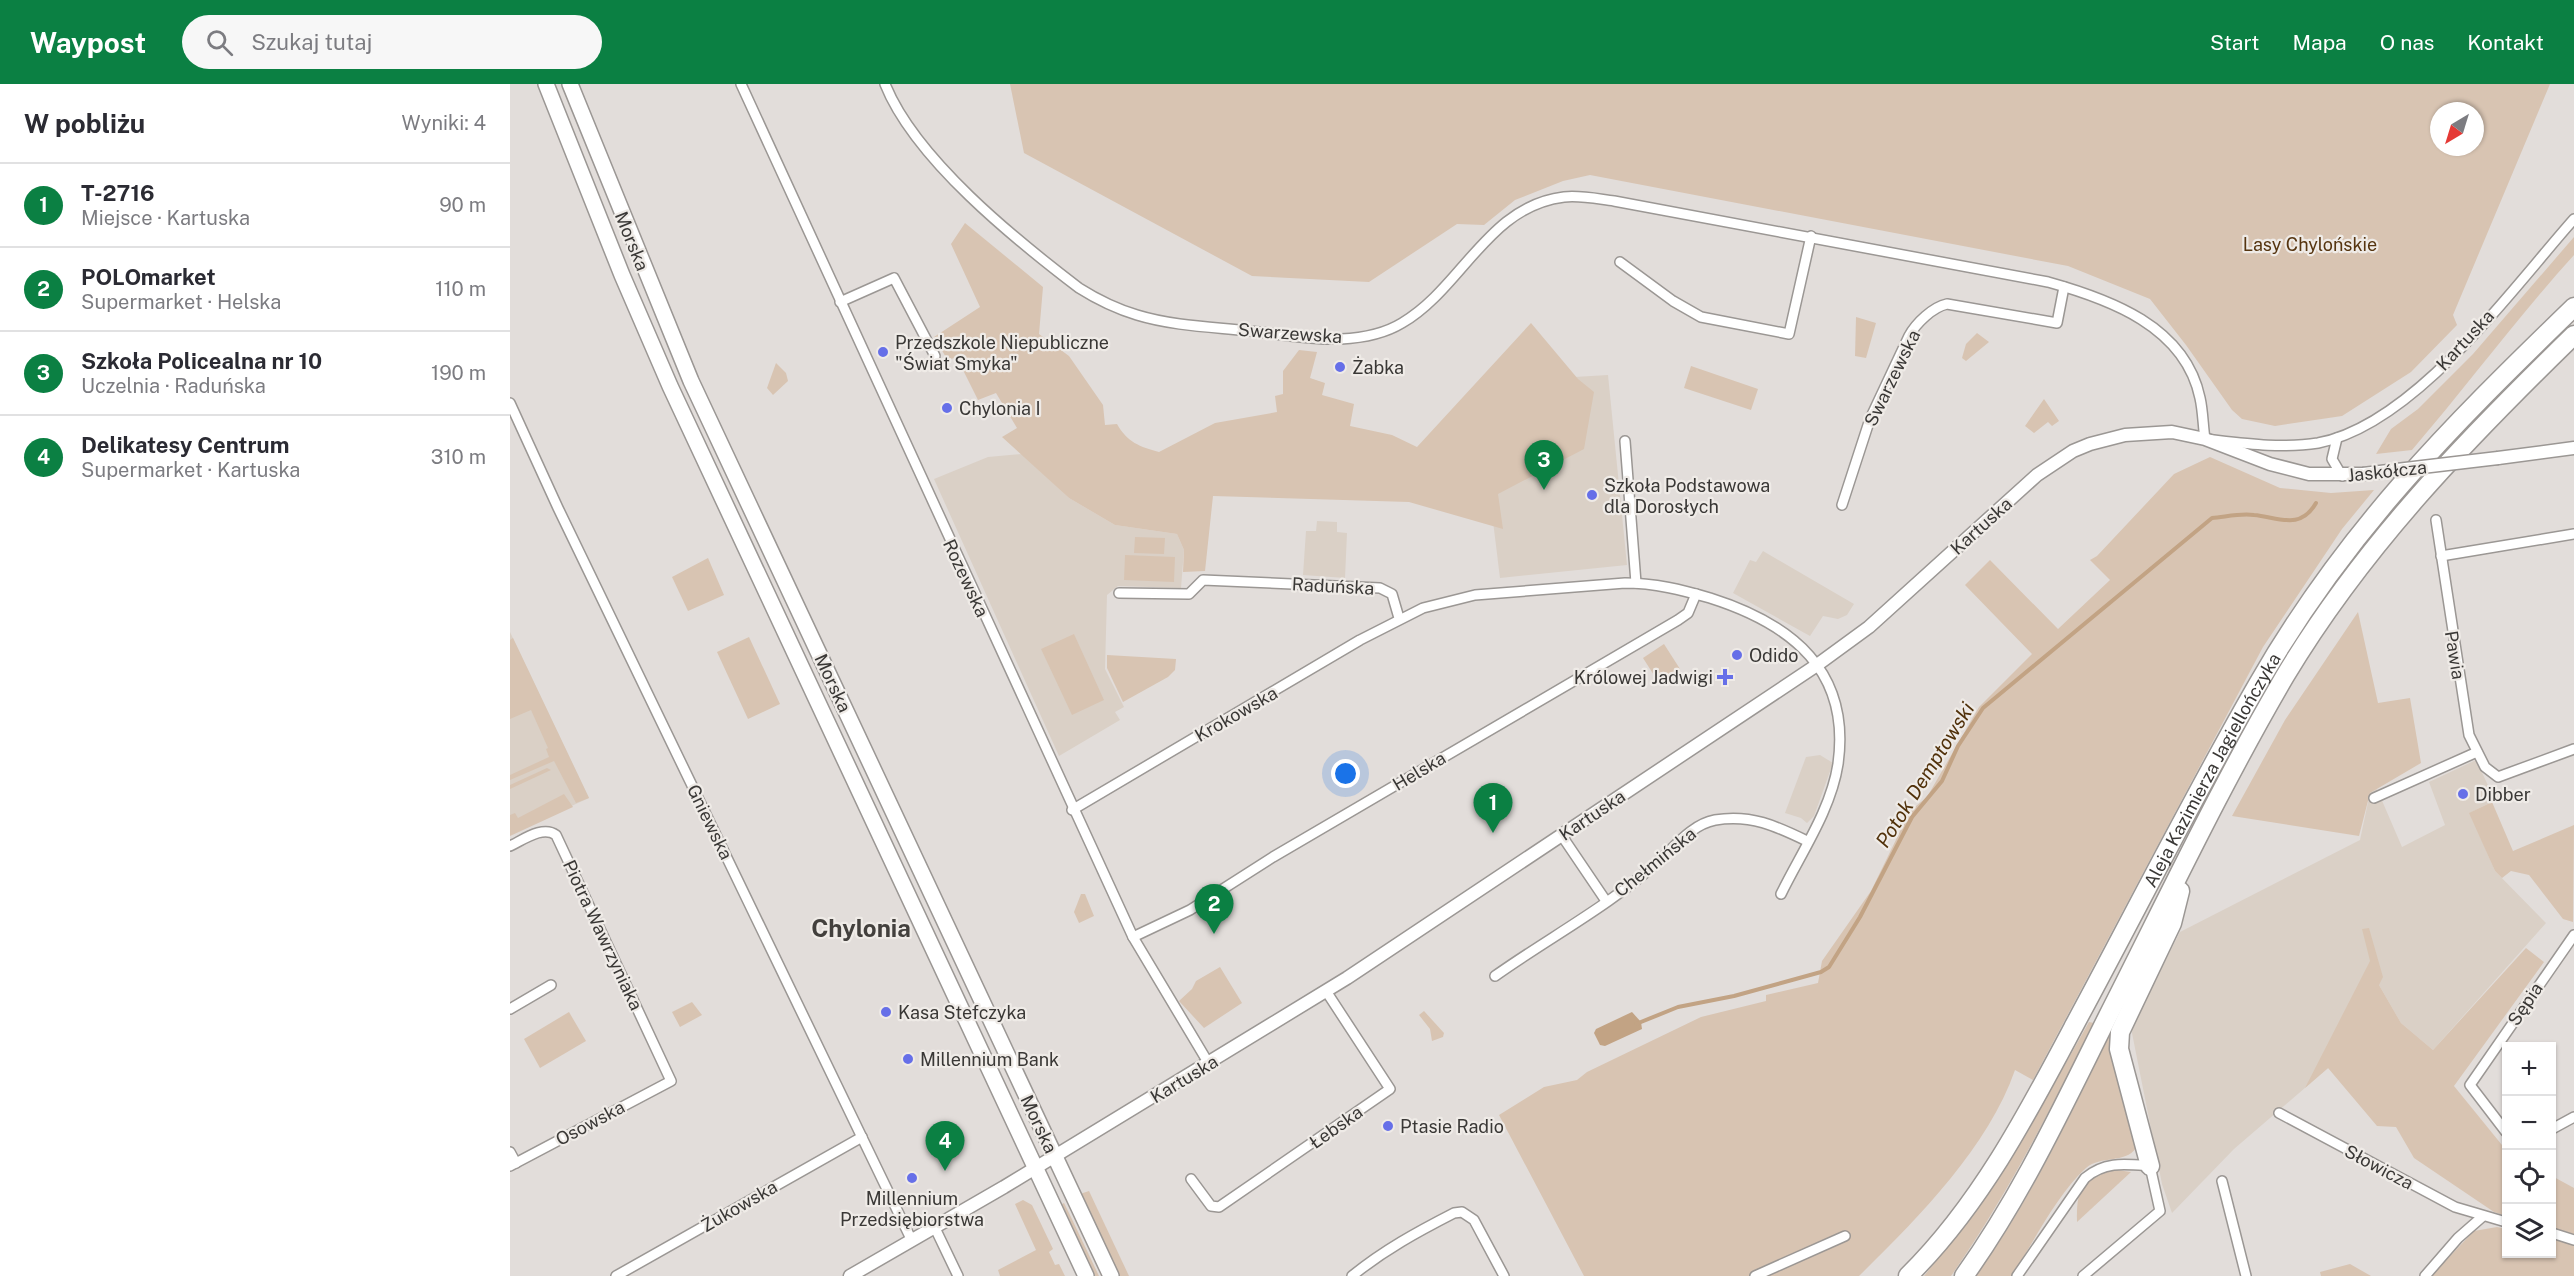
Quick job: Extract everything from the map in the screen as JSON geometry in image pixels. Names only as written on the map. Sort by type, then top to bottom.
[{"type":"highway","name":"Aleja Kazimierza Jagiellończyka","points":[[1908,1276],[1952,1227],[2010,1141],[2258,684],[2331,568],[2389,496],[2439,441],[2574,307]]},
{"type":"highway","name":"Aleja Kazimierza Jagiellończyka","points":[[1964,1276],[2005,1215],[2038,1157],[2188,857],[2285,677],[2350,578],[2412,500],[2476,431],[2574,335]]},
{"type":"highway","points":[[2150,1166],[2119,1049],[2120,1032],[2172,923],[2188,857]]},
{"type":"main road","name":"Morska","points":[[546,84],[622,274],[670,386],[1086,1276]]},
{"type":"main road","name":"Morska","points":[[570,84],[691,381],[1111,1276]]},
{"type":"street","name":"Rozewska","points":[[741,84],[1072,810],[1133,937],[1209,1064]]},
{"type":"street","name":"Swarzewska","points":[[885,84],[906,121],[954,180],[1063,276],[1090,295],[1120,309],[1170,322],[1320,338],[1366,336],[1384,332],[1401,324],[1436,297],[1484,242],[1505,222],[1543,202],[1563,197],[1614,201],[1811,236],[2064,286],[2123,307],[2170,344],[2190,372],[2197,389],[2205,439]]},
{"type":"street","name":"Kartuska","points":[[850,1276],[1036,1168],[1326,991],[1817,665],[1869,627],[2037,475],[2060,459],[2104,440],[2146,432],[2172,432],[2205,439],[2305,445],[2337,438],[2384,416],[2423,384],[2465,343],[2574,219]]},
{"type":"street","points":[[1620,262],[1694,314],[1789,334],[1811,236]]},
{"type":"street","points":[[840,302],[894,278],[935,356]]},
{"type":"street","name":"Swarzewska","points":[[1842,505],[1870,419],[1909,336],[1918,324],[1940,305],[1947,304],[2057,323],[2064,286]]},
{"type":"street","name":"Gniewska","points":[[510,403],[558,508],[912,1241]]},
{"type":"street","points":[[2337,438],[2332,459],[2342,476]]},
{"type":"street","name":"Jaskółcza","points":[[2205,439],[2291,470],[2309,474],[2342,476],[2574,448]]},
{"type":"street","points":[[1625,441],[1636,583]]},
{"type":"street","name":"Pawia","points":[[2436,520],[2469,735],[2485,767],[2498,777],[2574,748]]},
{"type":"street","points":[[2441,556],[2574,534]]},
{"type":"street","name":"Raduńska","points":[[1119,593],[1188,594],[1203,580],[1380,588],[1392,594],[1399,618]]},
{"type":"street","points":[[1399,618],[1423,608],[1469,596],[1636,583],[1696,594],[1753,613],[1777,627],[1803,647],[1831,687],[1840,729],[1839,752],[1829,796],[1781,894]]},
{"type":"street","name":"Helska","points":[[1133,937],[1190,910],[1272,857],[1678,620],[1688,613],[1696,594]]},
{"type":"street","name":"Krokowska","points":[[1072,810],[1399,618]]},
{"type":"street","points":[[2374,798],[2477,752]]},
{"type":"street","name":"Chełmińska","points":[[1495,976],[1606,902],[1642,875],[1690,832],[1715,820],[1748,818],[1763,820],[1807,841]]},
{"type":"street","name":"Piotra Wawrzyniaka","points":[[510,846],[543,831],[550,831],[556,835],[671,1081]]},
{"type":"street","name":"Chełmińska","points":[[1562,836],[1606,902]]},
{"type":"street","name":"Sępia","points":[[2502,1127],[2470,1085],[2574,935]]},
{"type":"street","points":[[510,1009],[551,985]]},
{"type":"street","name":"Łebska","points":[[1191,1179],[1211,1206],[1219,1207],[1390,1089],[1326,991]]},
{"type":"street","name":"Osowska","points":[[513,1164],[671,1081]]},
{"type":"street","name":"Słowicza","points":[[2279,1113],[2455,1207],[2502,1221]]},
{"type":"street","points":[[2556,1127],[2574,1117]]},
{"type":"street","name":"Żukowska","points":[[616,1276],[862,1137]]},
{"type":"street","points":[[510,1152],[513,1164]]},
{"type":"street","points":[[2017,1276],[2085,1178],[2096,1168],[2112,1164],[2150,1166],[2160,1211],[2083,1276]]},
{"type":"street","points":[[2222,1181],[2246,1276]]},
{"type":"street","points":[[1352,1276],[1384,1250],[1406,1237],[1454,1213],[1462,1212],[1474,1220],[1504,1276]]},
{"type":"street","points":[[2425,1276],[2458,1238],[2482,1217]]},
{"type":"street","points":[[935,1228],[958,1276]]},
{"type":"street","points":[[2556,1234],[2574,1240]]},
{"type":"street","points":[[1755,1276],[1845,1236]]},
{"type":"shaded area","points":[[1608,375],[1627,565],[1500,578],[1476,383]]},
{"type":"shaded area","points":[[1022,454],[1069,498],[1115,525],[1177,534],[1184,550],[1181,588],[1118,586],[1107,595],[1105,669],[1124,707],[1115,712],[1120,720],[1059,756],[934,479],[988,457]]},
{"type":"shaded area","points":[[1317,521],[1337,522],[1337,532],[1347,533],[1345,578],[1303,575],[1306,531],[1316,531]]},
{"type":"shaded area","points":[[1763,551],[1854,604],[1847,615],[1838,619],[1823,616],[1810,636],[1733,593],[1750,560],[1756,562]]},
{"type":"shaded area","points":[[510,632],[589,798],[510,834]]},
{"type":"shaded area","points":[[1820,755],[1833,763],[1814,816],[1807,823],[1801,818],[1785,813],[1806,757]]},
{"type":"shaded area","points":[[2476,760],[2495,800],[2470,813],[2495,871],[2546,923],[2433,1050],[2401,1023],[2379,985],[2334,1063],[2234,1149],[2172,1213],[2162,1184],[2131,1028],[2180,932],[2360,840],[2370,793],[2377,789],[2402,847],[2445,825],[2429,782]]},
{"type":"shaded area","points":[[1632,1012],[1641,1022],[1642,1029],[1605,1046],[1600,1045],[1594,1033],[1596,1029]]},
{"type":"green space","name":"Lasy Chylońskie","points":[[1010,84],[2550,84],[2453,315],[2457,325],[2411,372],[2342,416],[2275,426],[2242,419],[2232,410],[2150,299],[2068,266],[1590,175],[1563,181],[1515,200],[1484,225],[1457,224],[1369,282],[1252,276],[1024,153]]},
{"type":"green space","points":[[965,223],[1043,287],[1039,334],[1069,356],[1103,405],[1105,425],[1117,424],[1130,439],[1146,448],[1159,452],[1215,423],[1277,412],[1275,396],[1283,394],[1283,371],[1299,350],[1317,352],[1310,378],[1325,383],[1322,395],[1354,404],[1350,426],[1392,435],[1417,447],[1531,323],[1578,379],[1594,392],[1584,449],[1498,494],[1503,529],[1409,502],[1213,496],[1205,571],[1183,572],[1184,550],[1177,534],[1115,525],[1069,498],[1002,437],[1017,428],[996,393],[978,400],[957,358],[947,359],[934,337],[980,307],[951,244]]},
{"type":"green space","points":[[2574,237],[2574,255],[2412,450],[2376,454],[2391,429],[2418,409],[2473,354]]},
{"type":"green space","points":[[1856,317],[1876,323],[1866,358],[1855,356]]},
{"type":"green space","points":[[1977,333],[1989,342],[1966,361],[1962,358],[1966,344]]},
{"type":"green space","points":[[776,363],[786,373],[788,381],[773,395],[767,388]]},
{"type":"green space","points":[[1691,366],[1758,389],[1751,410],[1684,388]]},
{"type":"green space","points":[[2044,399],[2059,421],[2052,426],[2048,422],[2034,433],[2025,426]]},
{"type":"green space","points":[[2210,457],[2280,488],[2331,493],[2374,490],[2342,529],[2263,647],[2033,1080],[2015,1070],[2003,1099],[1987,1127],[1949,1181],[1859,1276],[1584,1276],[1499,1115],[1544,1087],[1577,1080],[1587,1072],[1701,1017],[1766,1001],[1766,995],[1818,983],[1822,961],[1871,891],[1910,811],[1927,797],[1979,707],[2032,654],[1965,585],[1990,560],[2058,629],[2110,580],[2090,560],[2097,556],[2174,474]]},
{"type":"green space","points":[[1135,537],[1165,538],[1164,554],[1134,553]]},
{"type":"green space","points":[[1125,555],[1175,557],[1174,582],[1124,580]]},
{"type":"green space","points":[[708,558],[724,595],[688,611],[672,577]]},
{"type":"green space","points":[[2358,612],[2378,703],[2410,698],[2421,763],[2370,793],[2359,836],[2232,816],[2285,720]]},
{"type":"green space","points":[[1074,634],[1104,700],[1072,715],[1041,649]]},
{"type":"green space","points":[[749,637],[780,704],[748,719],[717,652]]},
{"type":"green space","points":[[513,638],[589,798],[576,803],[554,761],[510,780],[510,775],[549,757],[546,749],[548,748],[531,710],[510,719],[510,640]]},
{"type":"green space","points":[[1664,644],[1680,669],[1659,683],[1643,658]]},
{"type":"green space","points":[[1107,655],[1176,659],[1175,670],[1168,677],[1123,702],[1107,668]]},
{"type":"green space","points":[[547,768],[551,770],[510,789],[510,785]]},
{"type":"green space","points":[[564,794],[573,807],[510,836],[510,815],[515,813],[518,818]]},
{"type":"green space","points":[[2492,802],[2513,851],[2574,825],[2573,922],[2563,919],[2529,875],[2511,871],[2502,878],[2495,871],[2469,813]]},
{"type":"green space","points":[[1081,894],[1085,894],[1094,916],[1079,923],[1074,912]]},
{"type":"green space","points":[[2369,928],[2383,977],[2379,985],[2401,1023],[2433,1050],[2526,948],[2544,962],[2454,1086],[2502,1145],[2502,1215],[2494,1212],[2414,1158],[2396,1127],[2377,1126],[2328,1068],[2305,1088],[2370,961],[2362,929]]},
{"type":"green space","points":[[1220,967],[1242,1003],[1204,1028],[1179,1001],[1192,989],[1196,981]]},
{"type":"green space","points":[[692,1002],[702,1015],[680,1027],[672,1012]]},
{"type":"green space","points":[[1424,1011],[1444,1033],[1443,1037],[1432,1041],[1430,1029],[1419,1015]]},
{"type":"green space","points":[[569,1012],[586,1041],[540,1068],[524,1039]]},
{"type":"green space","points":[[2089,1022],[2094,1023],[2044,1120],[1971,1246],[1951,1276],[1924,1276],[1977,1210],[2026,1134]]},
{"type":"green space","points":[[2110,1034],[2113,1034],[2136,1148],[2126,1156],[2092,1164],[2075,1179],[2055,1205],[2012,1276],[1976,1276],[2031,1188]]},
{"type":"green space","points":[[2110,1169],[2131,1172],[2077,1222],[2079,1195],[2082,1188],[2092,1178]]},
{"type":"green space","points":[[2556,1178],[2574,1188],[2574,1235],[2556,1230]]},
{"type":"green space","points":[[1089,1191],[1129,1276],[1119,1276],[1080,1194]]},
{"type":"green space","points":[[1023,1200],[1032,1205],[1053,1249],[1049,1252],[1055,1265],[1059,1264],[1065,1276],[1000,1276],[998,1270],[1036,1250],[1015,1204]]},
{"type":"green space","points":[[1064,1203],[1099,1276],[1095,1276],[1062,1204]]},
{"type":"green space","points":[[2502,1228],[2502,1258],[2556,1258],[2556,1239],[2574,1244],[2574,1276],[2431,1276],[2474,1231]]},
{"type":"green space","points":[[2350,1264],[2371,1276],[2321,1276],[2320,1272]]},
{"type":"waterway","name":"Potok Demptowski","points":[[1636,1024],[1678,1007],[1734,996],[1821,972],[1829,967],[1860,917],[1912,817],[1942,781],[1958,746],[1983,708],[2212,518],[2249,515],[2296,520],[2310,512],[2316,503]]},
{"type":"place","name":"Przedszkole Niepubliczne \"Świat Smyka\"","points":[[883,352]]},
{"type":"place","name":"Żabka","points":[[1340,367]]},
{"type":"place","name":"Chylonia I","points":[[947,408]]},
{"type":"place","name":"Szkoła Policealna nr 10","points":[[1544,490]]},
{"type":"place","name":"Szkoła Podstawowa dla Dorosłych","points":[[1592,495]]},
{"type":"place","name":"Odido","points":[[1737,655]]},
{"type":"place","name":"Królowej Jadwigi","points":[[1725,677]]},
{"type":"place","name":"Dibber","points":[[2463,794]]},
{"type":"place","name":"T-2716","points":[[1493,833]]},
{"type":"place","name":"POLOmarket","points":[[1214,934]]},
{"type":"place","name":"Kasa Stefczyka","points":[[886,1012]]},
{"type":"place","name":"Millennium Bank","points":[[908,1059]]},
{"type":"place","name":"Ptasie Radio","points":[[1388,1126]]},
{"type":"place","name":"Delikatesy Centrum","points":[[945,1171]]},
{"type":"place","name":"Millennium Przedsiębiorstwa","points":[[912,1178]]},
{"type":"district","name":"Chylonia","points":[[861,928]]}]
